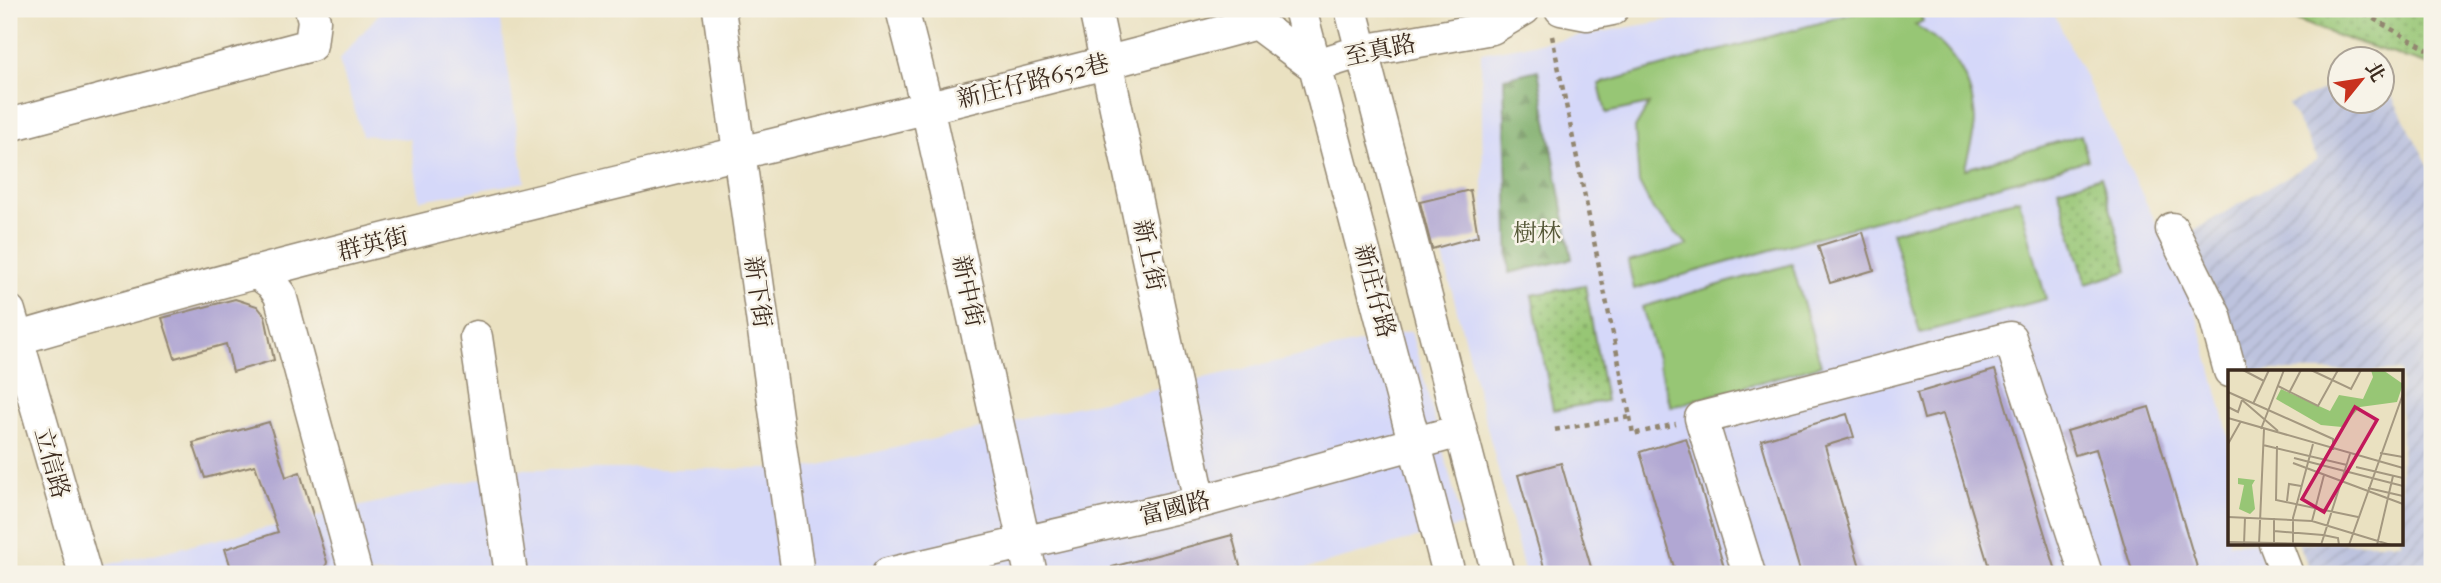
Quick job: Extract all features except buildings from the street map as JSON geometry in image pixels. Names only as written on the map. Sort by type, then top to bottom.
[{"type":"street","points":[[9,125],[311,45],[314,20],[311,9]]},
{"type":"street","name":"新下街","points":[[719,9],[798,574]]},
{"type":"street","name":"新中街","points":[[902,9],[927,107],[1031,574]]},
{"type":"street","name":"新上街","points":[[1095,9],[1109,63],[1200,502]]},
{"type":"street","name":"新庄仔路","points":[[1300,9],[1449,574]]},
{"type":"street","name":"新庄仔路","points":[[1350,9],[1498,574]]},
{"type":"street","name":"至真路","points":[[1314,66],[1362,51],[1492,28],[1524,9]]},
{"type":"street","points":[[1556,19],[1612,9]]},
{"type":"street","name":"新庄仔路652巷","points":[[739,154],[1109,63],[1256,23],[1314,66]]},
{"type":"street","name":"群英街","points":[[11,330],[739,154]]},
{"type":"street","points":[[2172,229],[2215,316],[2230,370]]},
{"type":"street","points":[[256,272],[271,283],[280,295],[356,574]]},
{"type":"street","name":"立信路","points":[[11,330],[85,574]]},
{"type":"street","points":[[476,337],[511,574]]},
{"type":"street","points":[[1749,574],[1701,418],[2010,338],[2086,574]]},
{"type":"street","name":"富國路","points":[[888,574],[1200,502],[1460,431]]},
{"type":"street","points":[[2275,544],[2287,574]]},
{"type":"path","points":[[2356,9],[2432,52]]},
{"type":"path","points":[[1556,19],[1633,434],[1701,418]]},
{"type":"path","points":[[1555,430],[1630,416]]},
{"type":"shaded area","points":[[383,9],[499,9],[525,182],[420,200],[410,139],[362,135],[339,60]]},
{"type":"shaded area","points":[[1733,9],[2052,9],[2192,297],[2228,433],[2228,544],[2258,544],[2266,574],[1525,574],[1443,256],[1484,239],[1481,53]]},
{"type":"shaded area","points":[[2326,89],[2326,116],[2396,116],[2396,104],[2432,172],[2432,574],[2311,574],[2299,544],[2402,544],[2402,370],[2253,370],[2187,234],[2318,159],[2288,104]]},
{"type":"shaded area","points":[[1411,331],[1463,525],[1287,574],[67,574],[522,469],[802,469]]},
{"type":"green space","points":[[1869,9],[1918,9],[1923,21],[1915,25],[1939,43],[1958,65],[1970,91],[1975,121],[1965,169],[2081,135],[2088,160],[1634,289],[1628,262],[1688,245],[1653,210],[1639,183],[1635,128],[1649,104],[1606,113],[1599,84]]},
{"type":"green space","points":[[2268,9],[2432,9],[2432,66],[2396,55],[2396,46],[2369,46]]},
{"type":"green space","name":"樹林","points":[[1538,70],[1572,259],[1509,273],[1504,78]]},
{"type":"green space","points":[[2101,176],[2128,271],[2086,284],[2058,189]]},
{"type":"green space","points":[[2019,199],[2046,299],[1920,333],[1892,232]]},
{"type":"green space","points":[[1792,264],[1821,365],[1671,407],[1642,307]]},
{"type":"green space","points":[[1585,285],[1606,401],[1553,410],[1532,295]]}]
